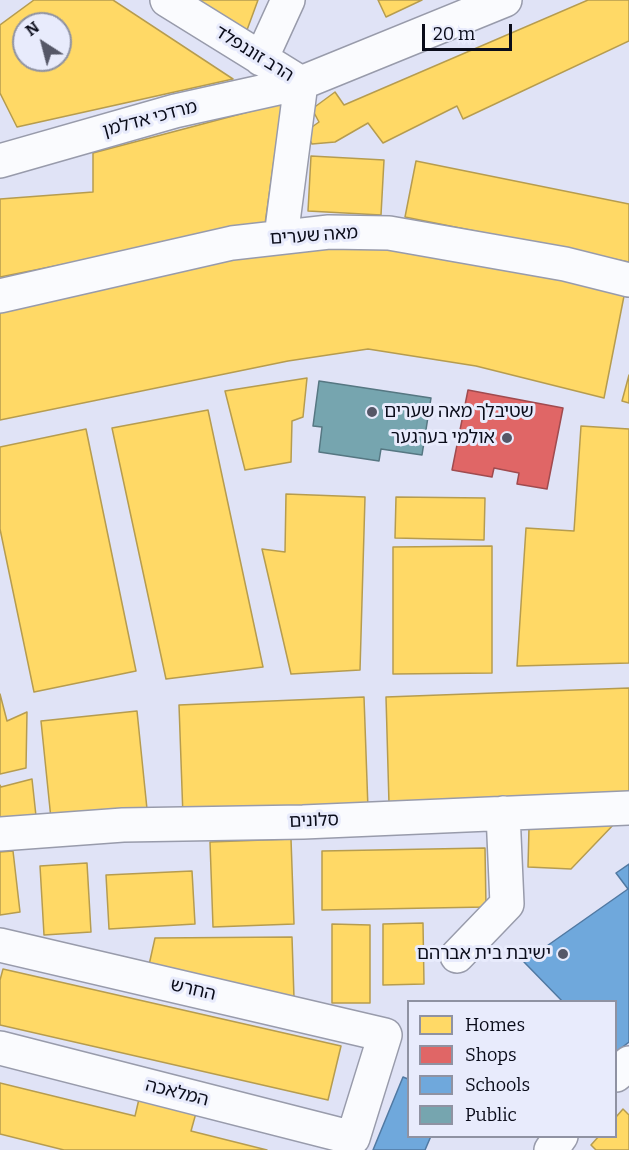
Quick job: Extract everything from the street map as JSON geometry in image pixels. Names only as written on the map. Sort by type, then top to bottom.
[{"type":"street","name":"הרב זוננפלד","points":[[167,0],[301,83],[281,237]]},
{"type":"street","points":[[261,59],[288,0]]},
{"type":"street","name":"מרדכי אדלמן","points":[[0,161],[175,111],[301,83],[505,0]]},
{"type":"street","name":"מאה שערים","points":[[0,297],[232,243],[329,232],[389,233],[565,264],[629,280]]},
{"type":"street","name":"סלונים","points":[[0,834],[123,825],[303,822],[629,808]]},
{"type":"street","points":[[457,956],[507,904],[503,813]]},
{"type":"street","name":"החרש","points":[[0,945],[385,1035],[353,1138]]},
{"type":"street","name":"המלאכה","points":[[0,1048],[353,1138]]},
{"type":"street","points":[[617,1073],[629,1063]]},
{"type":"street","points":[[551,1150],[560,1138]]},
{"type":"building: Homes","points":[[34,0],[113,0],[233,79],[17,127],[0,93],[0,25],[12,16],[12,72],[72,72],[72,12],[18,12]]},
{"type":"building: Homes","points":[[196,0],[258,0],[247,30]]},
{"type":"building: Homes","points":[[378,0],[422,0],[386,17]]},
{"type":"building: Homes","points":[[588,0],[629,0],[629,41],[463,119],[457,106],[383,143],[368,123],[335,142],[312,144],[305,132],[319,122],[312,109],[335,92],[344,105]]},
{"type":"building: Homes","points":[[282,103],[265,224],[0,277],[0,199],[93,192],[93,153]]},
{"type":"building: Homes","points":[[311,156],[384,160],[381,215],[308,211]]},
{"type":"building: Homes","points":[[416,161],[629,204],[629,262],[405,217]]},
{"type":"building: Homes","points":[[388,241],[546,273],[624,296],[604,398],[476,366],[368,349],[288,361],[0,420],[0,311],[265,250]]},
{"type":"building: Homes","points":[[629,375],[629,403],[622,401]]},
{"type":"building: Homes","points":[[307,378],[303,417],[292,421],[291,462],[245,470],[225,391]]},
{"type":"building: Homes","points":[[208,410],[263,667],[166,679],[112,428]]},
{"type":"building: Homes","points":[[581,426],[629,429],[629,663],[517,666],[526,528],[574,531]]},
{"type":"building: Homes","points":[[86,429],[136,671],[34,692],[0,529],[0,447]]},
{"type":"building: Homes","points":[[286,494],[365,497],[360,670],[291,674],[262,549],[285,552]]},
{"type":"building: Homes","points":[[396,497],[485,498],[484,540],[395,538]]},
{"type":"building: Homes","points":[[492,546],[492,673],[393,674],[393,547]]},
{"type":"building: Homes","points":[[629,688],[629,796],[389,804],[386,697]]},
{"type":"building: Homes","points":[[0,694],[7,721],[27,712],[26,768],[0,774]]},
{"type":"building: Homes","points":[[364,697],[368,809],[183,817],[179,705]]},
{"type":"building: Homes","points":[[137,711],[147,809],[51,819],[41,721]]},
{"type":"building: Homes","points":[[32,779],[36,816],[0,818],[0,785],[1,787]]},
{"type":"building: Homes","points":[[616,822],[571,869],[528,867],[529,827]]},
{"type":"building: Homes","points":[[291,839],[294,924],[213,927],[210,842]]},
{"type":"building: Homes","points":[[485,848],[486,907],[322,910],[322,851]]},
{"type":"building: Homes","points":[[13,851],[20,912],[0,915],[0,852]]},
{"type":"building: Homes","points":[[87,863],[91,932],[44,935],[40,866]]},
{"type":"building: Homes","points":[[192,871],[195,924],[109,929],[106,875]]},
{"type":"building: Homes","points":[[423,923],[424,984],[383,985],[383,924]]},
{"type":"building: Homes","points":[[332,924],[370,925],[370,1003],[332,1003]]},
{"type":"building: Homes","points":[[292,937],[294,998],[149,965],[155,938]]},
{"type":"building: Homes","points":[[3,969],[341,1046],[328,1100],[0,1025],[0,980]]},
{"type":"building: Homes","points":[[0,1083],[135,1116],[139,1099],[196,1113],[191,1131],[267,1150],[64,1150],[0,1134]]},
{"type":"building: Homes","points":[[623,1109],[629,1115],[629,1150],[596,1150],[591,1145],[597,1138],[617,1138],[617,1116]]},
{"type":"building: Shops","name":"אולמי בערגער","points":[[468,390],[563,408],[547,489],[517,484],[519,473],[494,468],[492,477],[452,470]]},
{"type":"building: Schools","points":[[629,864],[629,1042],[617,1051],[617,1000],[561,1000],[524,962],[628,889],[616,873]]},
{"type":"building: Schools","points":[[403,1077],[407,1079],[407,1138],[430,1138],[425,1150],[373,1150]]},
{"type":"building: Public","name":"שטיבלך מאה שערים","points":[[319,381],[431,398],[422,455],[381,449],[379,461],[319,452],[322,427],[313,426]]},
{"type":"place","name":"שטיבלך מאה שערים","points":[[372,412]]},
{"type":"place","name":"אולמי בערגער","points":[[507,438]]},
{"type":"place","name":"ישיבת בית אברהם","points":[[563,954]]}]
